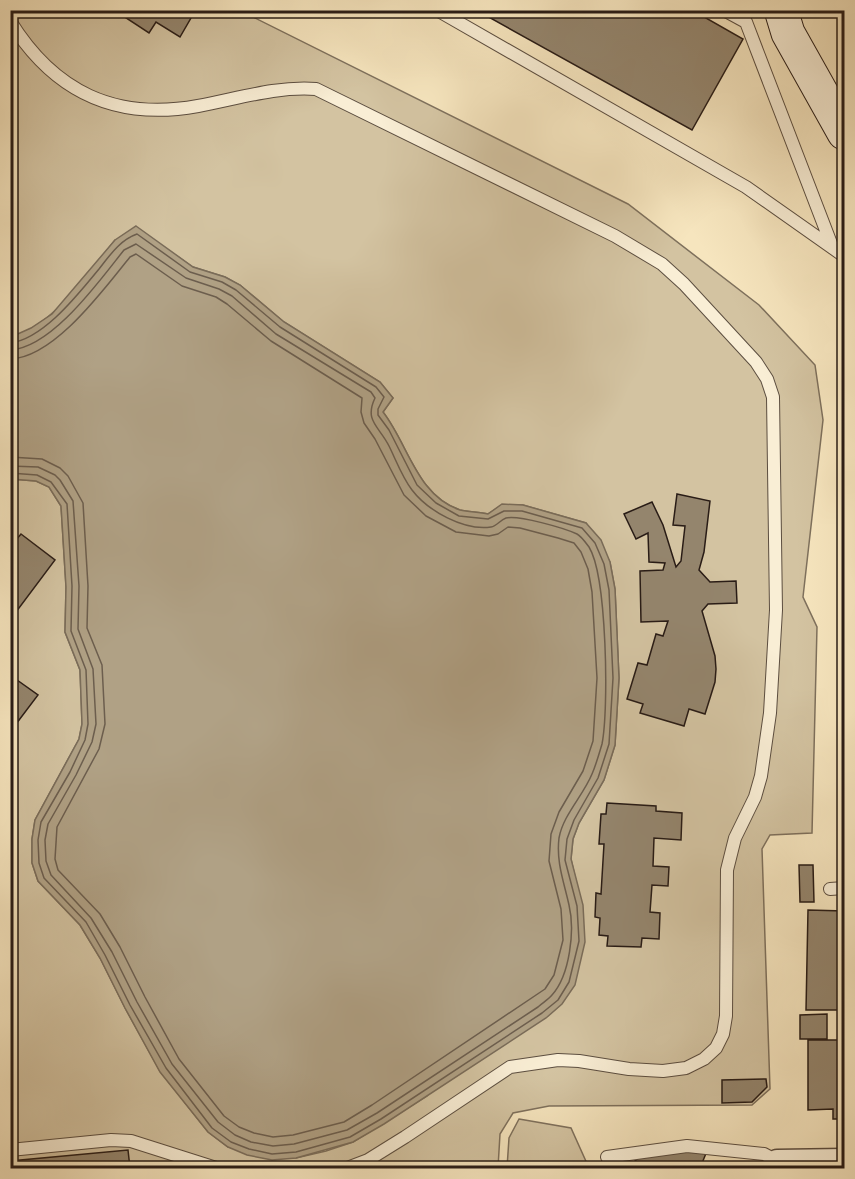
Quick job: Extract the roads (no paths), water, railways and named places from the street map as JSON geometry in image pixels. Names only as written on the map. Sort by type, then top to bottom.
[{"type":"street","points":[[781,10],[788,33],[843,126]]},
{"type":"street","points":[[777,1165],[844,1160]]},
{"type":"lane","points":[[724,10],[746,22],[832,246]]},
{"type":"lane","points":[[439,11],[746,187],[844,256]]},
{"type":"lane","points":[[10,21],[45,66],[75,88],[103,103],[144,110],[168,111],[274,91],[297,88],[316,89],[615,236],[662,264],[684,284],[756,362],[767,379],[773,398],[776,610],[770,714],[755,797],[735,838],[727,870],[726,1016],[723,1034],[716,1048],[704,1059],[686,1068],[663,1071],[558,1060],[510,1067],[368,1160],[347,1168]]},
{"type":"lane","points":[[830,889],[844,888]]},
{"type":"lane","points":[[10,1150],[111,1140],[131,1141],[216,1168]]},
{"type":"lane","points":[[608,1157],[687,1146],[764,1154],[777,1165]]},
{"type":"water","points":[[136,226],[193,267],[225,277],[240,285],[284,322],[380,382],[393,398],[383,412],[423,481],[445,503],[460,510],[488,514],[502,504],[523,505],[586,523],[601,540],[610,562],[615,589],[619,678],[615,745],[604,780],[579,823],[573,839],[571,859],[583,905],[585,942],[575,985],[562,1004],[546,1018],[384,1124],[353,1142],[296,1158],[272,1160],[247,1155],[228,1147],[208,1132],[160,1072],[80,925],[38,881],[32,863],[35,820],[79,739],[82,724],[80,670],[65,632],[66,587],[61,506],[49,487],[36,481],[11,479],[11,337],[31,328],[52,314],[115,240]]}]
